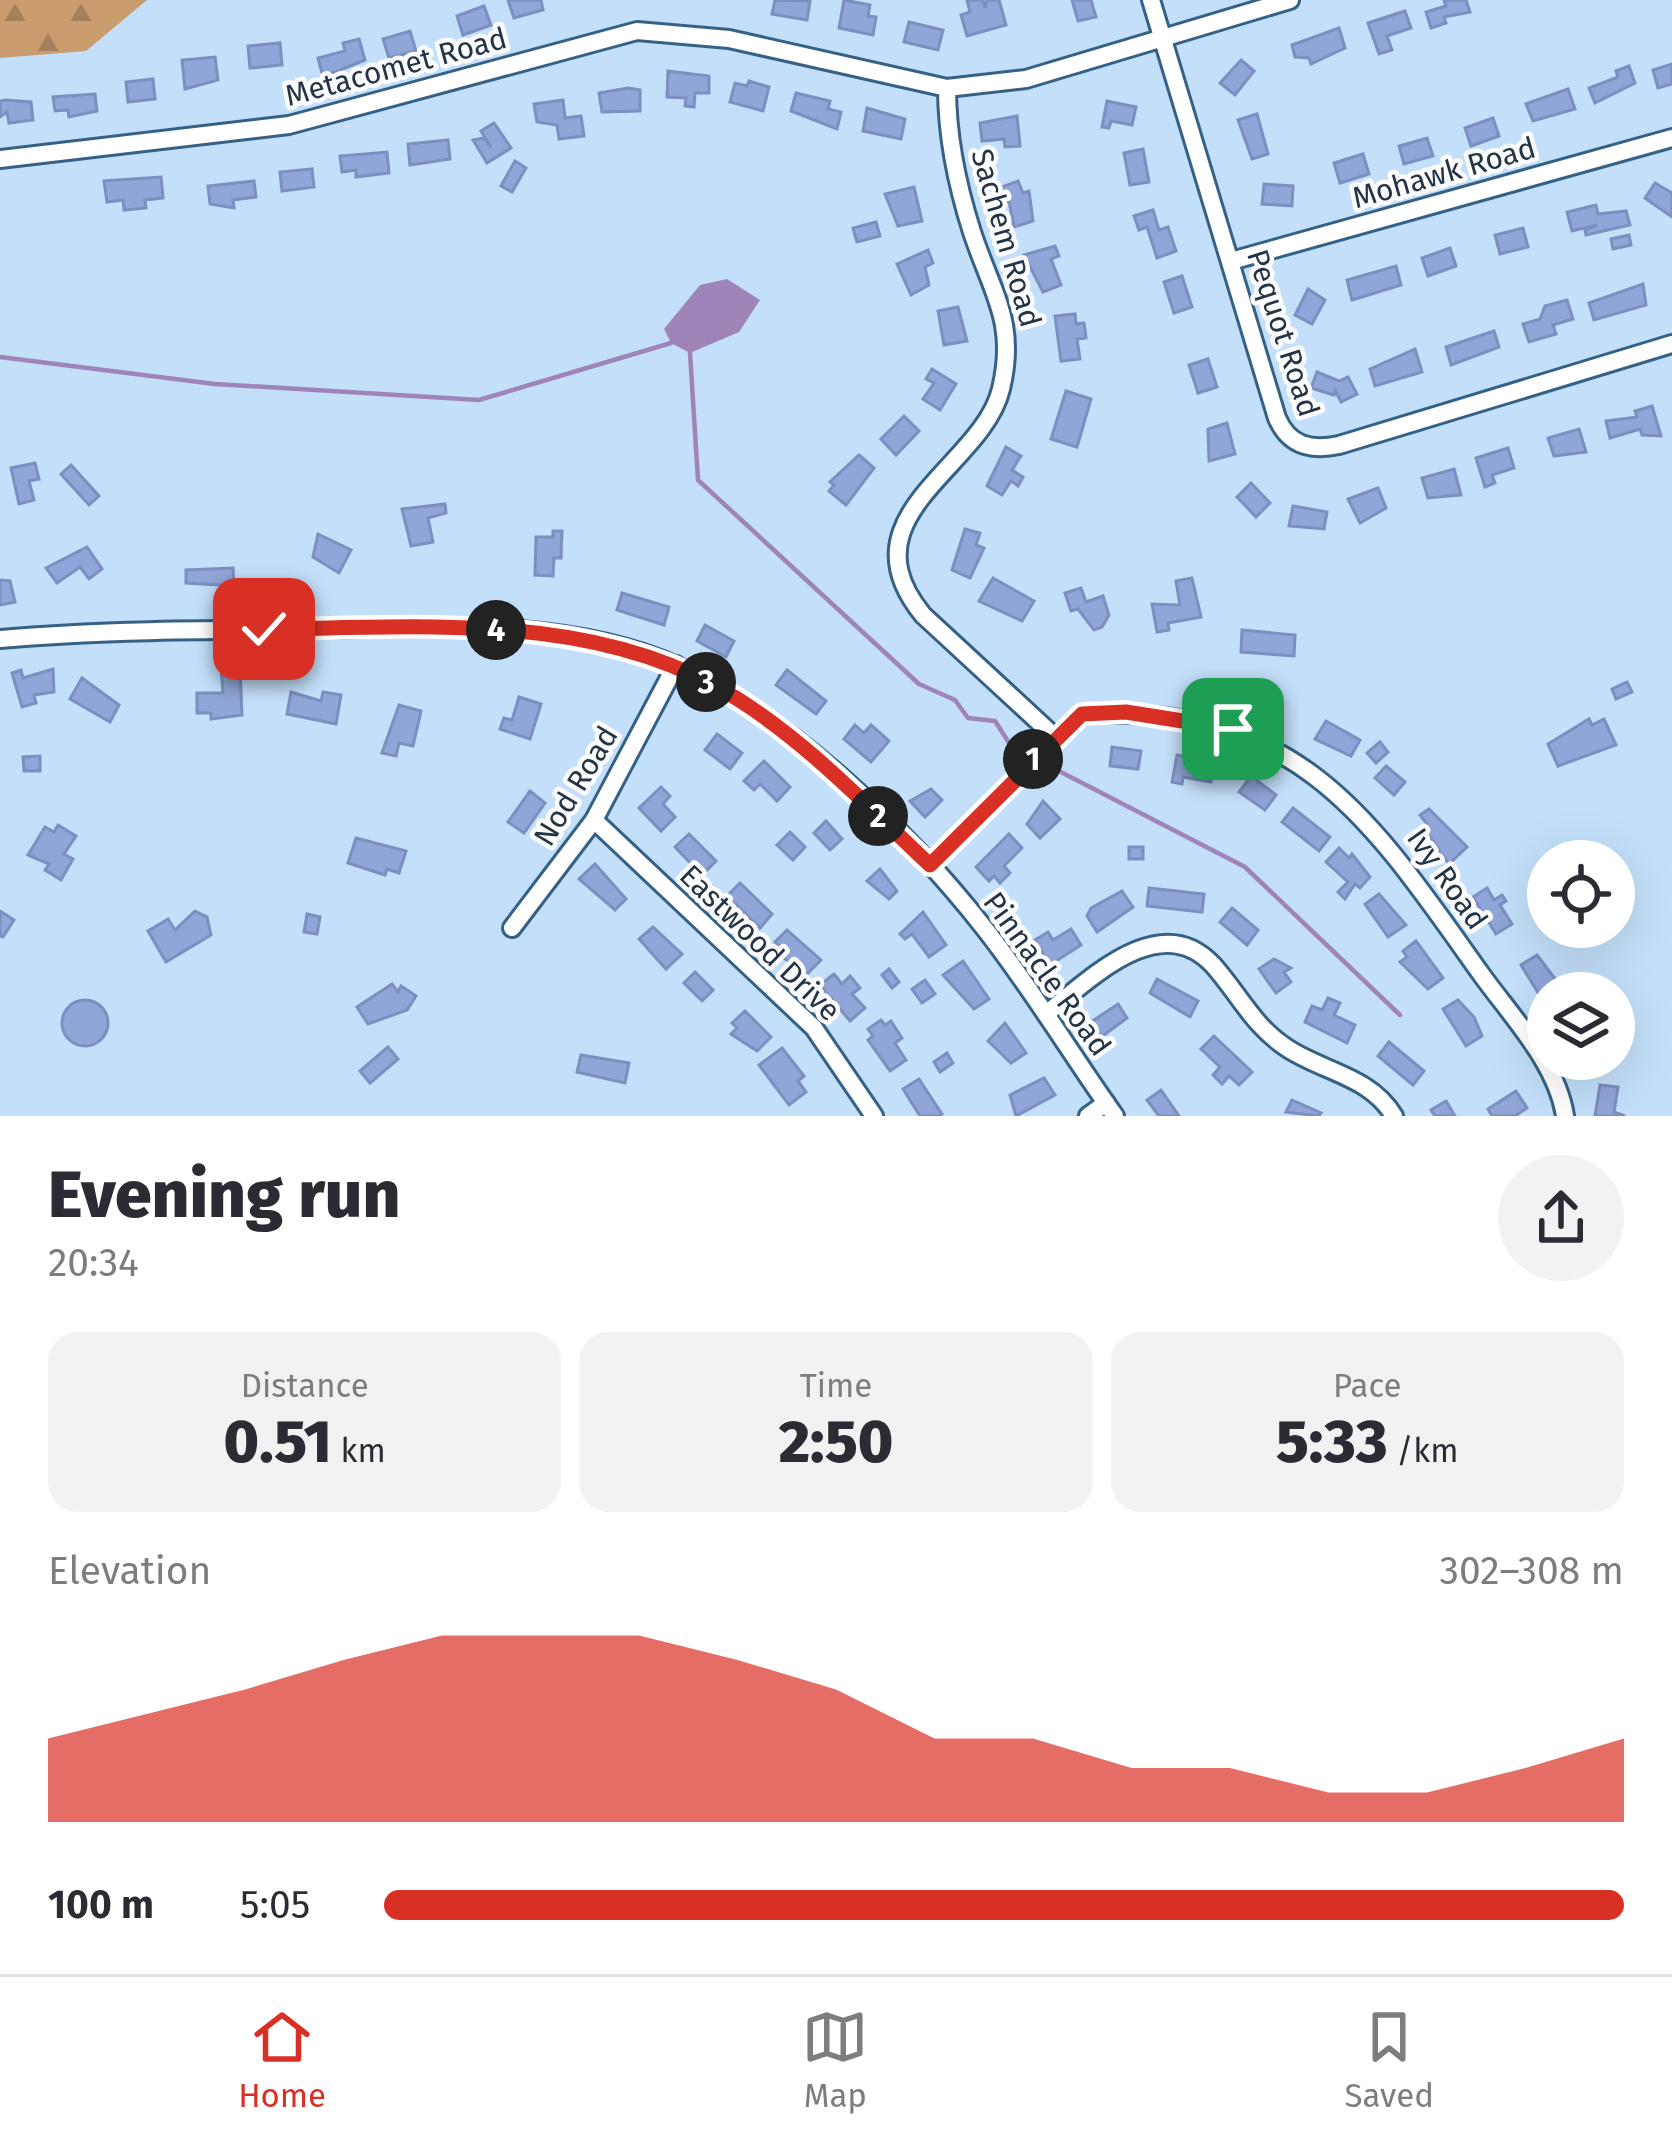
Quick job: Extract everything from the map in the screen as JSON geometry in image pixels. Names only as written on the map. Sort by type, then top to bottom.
[{"type":"street","name":"Pequot Road","points":[[1150,0],[1280,428],[1312,448],[1339,445],[1672,344]]},
{"type":"street","name":"Metacomet Road","points":[[0,159],[289,125],[637,31],[729,39],[947,88],[1026,79],[1290,0]]},
{"type":"street","name":"Sachem Road","points":[[947,88],[952,158],[973,234],[1004,312],[1010,355],[998,403],[927,484],[912,510],[898,561],[909,598],[923,615],[1054,737]]},
{"type":"street","name":"Mohawk Road","points":[[1231,261],[1672,137]]},
{"type":"street","name":"Pinnacle Road","points":[[0,639],[128,631],[514,631],[588,639],[676,665],[735,697],[789,735],[930,865],[1046,1013],[1110,1110]]},
{"type":"street","name":"Nod Road","points":[[512,928],[594,820],[676,665]]},
{"type":"street","name":"Ivy Road","points":[[930,865],[1082,714],[1126,712],[1233,729],[1278,748],[1384,836],[1547,1067],[1564,1116]]},
{"type":"street","name":"Eastwood Drive","points":[[594,820],[814,1028],[874,1116]]},
{"type":"street","points":[[1046,1013],[1118,957],[1150,944],[1186,947],[1211,963],[1252,1021],[1288,1049],[1370,1090],[1394,1116]]},
{"type":"street","points":[[1088,1116],[1110,1110]]},
{"type":"green space","points":[[0,0],[147,0],[86,51],[0,58]]},
{"type":"shaded area","points":[[727,279],[760,300],[739,332],[690,353],[671,343],[664,329],[700,285]]},
{"type":"building","points":[[508,0],[541,0],[543,10],[514,18]]},
{"type":"building","points":[[775,0],[810,1],[807,20],[772,14]]},
{"type":"building","points":[[844,0],[870,5],[868,16],[876,17],[873,35],[839,28]]},
{"type":"building","points":[[967,0],[983,0],[985,8],[987,0],[999,0],[1006,25],[967,36],[961,15],[970,12]]},
{"type":"building","points":[[1072,0],[1091,0],[1096,17],[1078,21]]},
{"type":"building","points":[[1444,0],[1466,0],[1470,12],[1444,17],[1446,23],[1431,28],[1426,12],[1446,6]]},
{"type":"building","points":[[484,6],[491,25],[463,35],[457,16]]},
{"type":"building","points":[[1405,11],[1411,28],[1387,36],[1392,50],[1379,54],[1368,23]]},
{"type":"building","points":[[909,22],[943,30],[938,50],[904,42]]},
{"type":"building","points":[[1339,28],[1345,48],[1311,64],[1309,58],[1295,57],[1292,45]]},
{"type":"building","points":[[410,31],[416,51],[389,58],[383,39]]},
{"type":"building","points":[[359,39],[365,60],[323,77],[318,58],[345,51],[343,43]]},
{"type":"building","points":[[280,43],[282,65],[250,68],[248,46]]},
{"type":"building","points":[[215,57],[218,80],[185,89],[182,60]]},
{"type":"building","points":[[1241,60],[1254,71],[1235,95],[1220,83]]},
{"type":"building","points":[[1672,64],[1672,84],[1658,88],[1653,70]]},
{"type":"building","points":[[1629,66],[1635,83],[1595,103],[1589,88],[1618,77],[1616,71]]},
{"type":"building","points":[[668,71],[709,76],[709,93],[695,93],[694,107],[685,106],[686,98],[667,97]]},
{"type":"building","points":[[153,79],[155,99],[128,102],[126,82]]},
{"type":"building","points":[[749,81],[769,87],[763,111],[730,102],[735,83],[747,86]]},
{"type":"building","points":[[1568,89],[1575,109],[1533,121],[1526,104]]},
{"type":"building","points":[[640,90],[640,111],[602,112],[599,93]]},
{"type":"building","points":[[796,93],[830,101],[828,109],[841,112],[837,129],[791,111]]},
{"type":"building","points":[[95,94],[97,111],[69,117],[68,110],[55,111],[53,97]]},
{"type":"building","points":[[563,100],[565,118],[581,116],[584,136],[559,139],[557,125],[537,122],[534,104]]},
{"type":"building","points":[[0,101],[31,102],[33,120],[9,123],[7,112],[0,117]]},
{"type":"building","points":[[1107,101],[1136,107],[1132,125],[1111,121],[1109,128],[1102,127]]},
{"type":"building","points":[[867,108],[905,119],[901,139],[863,131]]},
{"type":"building","points":[[1257,114],[1268,154],[1252,159],[1238,120]]},
{"type":"building","points":[[1017,116],[1020,146],[1005,147],[1004,139],[982,141],[980,123]]},
{"type":"building","points":[[1493,118],[1499,136],[1471,146],[1465,128]]},
{"type":"building","points":[[494,123],[511,148],[487,163],[473,140],[484,138],[491,147],[481,131]]},
{"type":"building","points":[[1427,138],[1433,156],[1404,164],[1399,146]]},
{"type":"building","points":[[448,140],[450,159],[410,165],[408,144]]},
{"type":"building","points":[[1143,149],[1149,182],[1130,185],[1124,153]]},
{"type":"building","points":[[387,152],[389,173],[356,177],[356,170],[342,172],[340,156]]},
{"type":"building","points":[[1363,154],[1369,174],[1340,183],[1334,163]]},
{"type":"building","points":[[515,161],[526,168],[512,192],[501,186]]},
{"type":"building","points":[[312,169],[314,187],[282,191],[280,172]]},
{"type":"building","points":[[161,177],[163,198],[145,200],[146,208],[124,210],[123,200],[107,202],[104,181]]},
{"type":"building","points":[[254,181],[256,197],[233,200],[234,208],[210,204],[208,186]]},
{"type":"building","points":[[1018,181],[1023,193],[1029,191],[1033,221],[1014,227],[1009,201],[1005,202],[999,188]]},
{"type":"building","points":[[1655,183],[1672,193],[1672,217],[1645,198]]},
{"type":"building","points":[[1264,184],[1293,186],[1292,206],[1262,204]]},
{"type":"building","points":[[914,187],[922,221],[898,226],[885,194]]},
{"type":"building","points":[[1596,205],[1598,214],[1626,211],[1630,225],[1586,235],[1585,230],[1597,225],[1572,231],[1567,212]]},
{"type":"building","points":[[1153,210],[1159,230],[1168,227],[1176,251],[1157,258],[1147,227],[1139,230],[1134,216]]},
{"type":"building","points":[[876,222],[880,236],[857,242],[853,228]]},
{"type":"building","points":[[1523,228],[1528,247],[1500,254],[1495,235]]},
{"type":"building","points":[[1629,235],[1631,245],[1613,249],[1611,239]]},
{"type":"building","points":[[1055,246],[1059,256],[1051,259],[1061,285],[1043,292],[1024,255]]},
{"type":"building","points":[[1450,248],[1456,266],[1428,276],[1422,258]]},
{"type":"building","points":[[928,250],[933,263],[925,267],[929,285],[911,295],[897,264]]},
{"type":"building","points":[[1396,266],[1401,285],[1352,300],[1347,280]]},
{"type":"building","points":[[1182,276],[1192,307],[1174,313],[1164,282]]},
{"type":"building","points":[[1643,284],[1646,305],[1594,320],[1589,303]]},
{"type":"building","points":[[1308,289],[1325,300],[1312,324],[1295,315]]},
{"type":"building","points":[[1567,300],[1573,319],[1553,325],[1556,334],[1529,342],[1523,324],[1540,319],[1545,306]]},
{"type":"building","points":[[958,307],[967,341],[944,345],[938,311]]},
{"type":"building","points":[[1075,314],[1076,324],[1084,323],[1086,338],[1077,339],[1080,359],[1061,361],[1055,316]]},
{"type":"building","points":[[1494,331],[1499,347],[1451,365],[1446,347]]},
{"type":"building","points":[[1415,349],[1422,372],[1375,386],[1370,369]]},
{"type":"building","points":[[1208,359],[1217,387],[1198,393],[1189,365]]},
{"type":"building","points":[[932,369],[956,384],[940,410],[923,399],[934,383],[926,379]]},
{"type":"building","points":[[1317,372],[1339,381],[1348,377],[1357,394],[1341,402],[1335,390],[1334,395],[1311,388]]},
{"type":"building","points":[[1066,391],[1091,399],[1077,447],[1051,439]]},
{"type":"building","points":[[1652,406],[1661,436],[1642,435],[1640,429],[1610,438],[1606,421],[1637,417],[1635,411]]},
{"type":"building","points":[[904,416],[919,431],[896,455],[881,439]]},
{"type":"building","points":[[1227,423],[1235,454],[1209,461],[1208,429]]},
{"type":"building","points":[[1579,429],[1586,452],[1554,456],[1548,438]]},
{"type":"building","points":[[1006,447],[1021,456],[1012,470],[1023,477],[1018,486],[1011,481],[1002,495],[987,486]]},
{"type":"building","points":[[1508,448],[1514,468],[1492,475],[1495,483],[1485,487],[1476,458]]},
{"type":"building","points":[[859,455],[874,468],[846,505],[829,491],[834,485],[830,482]]},
{"type":"building","points":[[35,463],[39,479],[29,481],[34,500],[19,504],[11,468]]},
{"type":"building","points":[[71,465],[99,496],[89,505],[61,474]]},
{"type":"building","points":[[1454,469],[1461,495],[1428,498],[1422,478]]},
{"type":"building","points":[[1251,483],[1270,503],[1256,517],[1237,497]]},
{"type":"building","points":[[1378,488],[1386,508],[1360,523],[1348,499]]},
{"type":"building","points":[[445,504],[446,513],[428,518],[433,542],[411,546],[402,509]]},
{"type":"building","points":[[1293,506],[1327,512],[1324,529],[1289,526]]},
{"type":"building","points":[[965,529],[980,533],[976,545],[984,548],[970,578],[952,570]]},
{"type":"building","points":[[553,531],[562,531],[561,558],[554,558],[553,576],[535,575],[536,537],[553,537]]},
{"type":"building","points":[[318,534],[351,550],[339,573],[313,557]]},
{"type":"building","points":[[87,547],[102,569],[89,579],[80,567],[57,583],[46,568]]},
{"type":"building","points":[[233,568],[234,586],[186,583],[186,570]]},
{"type":"building","points":[[993,578],[1034,601],[1022,621],[979,601]]},
{"type":"building","points":[[1192,578],[1201,617],[1168,623],[1169,630],[1157,632],[1152,604],[1180,605],[1176,581]]},
{"type":"building","points":[[0,580],[10,581],[15,602],[0,605]]},
{"type":"building","points":[[1081,588],[1086,602],[1103,596],[1109,615],[1102,627],[1094,630],[1078,609],[1071,611],[1065,593]]},
{"type":"building","points":[[622,593],[669,607],[664,625],[617,610]]},
{"type":"building","points":[[705,625],[734,641],[726,657],[697,641]]},
{"type":"building","points":[[1242,630],[1295,635],[1294,656],[1241,652]]},
{"type":"building","points":[[221,667],[240,667],[242,715],[211,719],[211,713],[197,713],[197,693],[223,693]]},
{"type":"building","points":[[53,669],[54,692],[34,695],[36,703],[22,707],[12,673],[21,670],[23,678]]},
{"type":"building","points":[[787,670],[826,701],[816,714],[776,685]]},
{"type":"building","points":[[82,678],[119,705],[110,722],[70,699]]},
{"type":"building","points":[[1627,682],[1632,692],[1616,699],[1612,689]]},
{"type":"building","points":[[291,692],[321,701],[323,692],[341,695],[336,724],[287,714]]},
{"type":"building","points":[[519,697],[541,704],[530,739],[500,729],[504,718],[512,720]]},
{"type":"building","points":[[399,705],[421,711],[413,746],[399,743],[396,756],[382,753]]},
{"type":"building","points":[[1589,719],[1592,725],[1604,719],[1616,745],[1558,766],[1548,744]]},
{"type":"building","points":[[1326,721],[1360,740],[1351,756],[1315,739]]},
{"type":"building","points":[[855,725],[864,733],[871,725],[889,741],[871,762],[844,739]]},
{"type":"building","points":[[717,734],[742,753],[730,769],[705,750]]},
{"type":"building","points":[[1380,742],[1388,752],[1376,763],[1367,753]]},
{"type":"building","points":[[1112,747],[1141,751],[1138,769],[1110,766]]},
{"type":"building","points":[[1177,755],[1215,762],[1211,782],[1183,777],[1182,784],[1172,782]]},
{"type":"building","points":[[40,756],[40,771],[24,771],[23,757]]},
{"type":"building","points":[[764,761],[790,787],[777,801],[760,784],[754,790],[744,781]]},
{"type":"building","points":[[1386,766],[1405,782],[1394,795],[1375,778]]},
{"type":"building","points":[[1251,776],[1276,795],[1265,810],[1239,792]]},
{"type":"building","points":[[661,787],[670,796],[663,804],[675,817],[661,831],[639,808]]},
{"type":"building","points":[[931,789],[942,800],[925,817],[910,801]]},
{"type":"building","points":[[530,791],[545,803],[524,833],[508,822]]},
{"type":"building","points":[[1043,801],[1060,819],[1040,838],[1027,824]]},
{"type":"building","points":[[1293,808],[1330,837],[1319,851],[1282,822]]},
{"type":"building","points":[[1429,809],[1467,847],[1449,864],[1423,827],[1427,824],[1420,815]]},
{"type":"building","points":[[826,821],[842,839],[830,850],[814,833]]},
{"type":"building","points":[[58,825],[76,836],[64,854],[73,859],[61,880],[45,870],[49,864],[28,855],[45,827],[54,832]]},
{"type":"building","points":[[790,832],[805,847],[793,860],[777,845]]},
{"type":"building","points":[[689,834],[716,861],[702,875],[675,847]]},
{"type":"building","points":[[1009,834],[1022,848],[1004,866],[1010,873],[1000,883],[994,876],[989,881],[976,867]]},
{"type":"building","points":[[356,838],[406,851],[399,873],[387,869],[385,875],[348,863]]},
{"type":"building","points":[[1129,847],[1143,847],[1143,859],[1129,859]]},
{"type":"building","points":[[1339,848],[1349,858],[1352,854],[1370,877],[1360,888],[1355,884],[1345,899],[1338,892],[1348,882],[1326,862]]},
{"type":"building","points":[[595,864],[626,899],[615,910],[579,879]]},
{"type":"building","points":[[880,869],[897,891],[889,899],[867,881]]},
{"type":"building","points":[[740,883],[772,914],[760,928],[727,896]]},
{"type":"building","points":[[1149,888],[1204,894],[1202,912],[1147,906]]},
{"type":"building","points":[[1487,888],[1494,900],[1502,895],[1506,901],[1500,905],[1512,924],[1496,934],[1473,897]]},
{"type":"building","points":[[1122,891],[1133,907],[1097,932],[1087,916],[1091,908]]},
{"type":"building","points":[[1379,894],[1406,925],[1388,937],[1365,904]]},
{"type":"building","points":[[1232,908],[1258,930],[1247,945],[1220,922]]},
{"type":"building","points":[[0,911],[14,920],[3,937],[0,936]]},
{"type":"building","points":[[195,911],[207,917],[211,935],[166,962],[148,931],[168,919],[175,930]]},
{"type":"building","points":[[923,912],[946,945],[929,957],[912,934],[905,939],[900,934]]},
{"type":"building","points":[[307,914],[320,917],[317,934],[304,932]]},
{"type":"building","points":[[653,927],[682,954],[666,969],[639,939]]},
{"type":"building","points":[[1071,929],[1081,945],[1050,965],[1035,940],[1048,932],[1053,940]]},
{"type":"building","points":[[787,930],[821,960],[807,974],[781,956],[785,952],[775,942]]},
{"type":"building","points":[[1416,941],[1443,978],[1428,989],[1400,962],[1407,957],[1403,951]]},
{"type":"building","points":[[1537,955],[1550,972],[1527,975],[1521,965]]},
{"type":"building","points":[[1274,959],[1291,968],[1284,972],[1291,982],[1276,993],[1259,969]]},
{"type":"building","points":[[963,961],[989,999],[974,1009],[943,975]]},
{"type":"building","points":[[889,969],[899,982],[892,988],[882,975]]},
{"type":"building","points":[[695,972],[713,990],[702,1001],[684,983]]},
{"type":"building","points":[[834,974],[842,984],[850,976],[860,988],[852,994],[865,1008],[850,1021],[820,985]]},
{"type":"building","points":[[1157,979],[1198,1001],[1190,1017],[1150,993]]},
{"type":"building","points":[[925,980],[935,994],[922,1003],[912,989]]},
{"type":"building","points":[[392,984],[398,992],[401,986],[416,996],[407,1010],[368,1024],[357,1007]]},
{"type":"building","points":[[1328,998],[1340,1003],[1334,1015],[1355,1025],[1347,1043],[1305,1022],[1312,1006],[1322,1010]]},
{"type":"building","points":[[85,1000],[101,1007],[108,1023],[101,1039],[85,1046],[69,1039],[62,1023],[69,1007]]},
{"type":"building","points":[[1458,1000],[1474,1017],[1482,1036],[1466,1046],[1443,1009]]},
{"type":"building","points":[[1118,1004],[1127,1018],[1101,1037],[1091,1022]]},
{"type":"building","points":[[745,1011],[771,1037],[757,1051],[731,1034],[737,1028],[732,1023]]},
{"type":"building","points":[[881,1020],[885,1025],[891,1021],[902,1038],[895,1043],[906,1060],[890,1071],[868,1040],[873,1036],[868,1029]]},
{"type":"building","points":[[1005,1023],[1026,1053],[1011,1063],[988,1041]]},
{"type":"building","points":[[1214,1036],[1252,1072],[1239,1085],[1229,1076],[1222,1084],[1213,1075],[1220,1067],[1201,1049]]},
{"type":"building","points":[[1389,1042],[1424,1071],[1413,1085],[1378,1056]]},
{"type":"building","points":[[388,1047],[398,1059],[370,1083],[360,1071]]},
{"type":"building","points":[[782,1048],[804,1076],[798,1081],[806,1092],[789,1105],[759,1065]]},
{"type":"building","points":[[947,1053],[953,1063],[940,1072],[934,1062]]},
{"type":"building","points":[[581,1055],[629,1063],[625,1083],[577,1072]]},
{"type":"building","points":[[1044,1078],[1055,1095],[1016,1116],[1010,1095]]},
{"type":"building","points":[[919,1079],[939,1116],[920,1116],[903,1089]]},
{"type":"building","points":[[1600,1085],[1618,1087],[1614,1112],[1625,1116],[1595,1116]]},
{"type":"building","points":[[1161,1090],[1179,1116],[1159,1116],[1147,1100]]},
{"type":"building","points":[[1516,1091],[1527,1108],[1515,1116],[1492,1116],[1488,1109]]},
{"type":"building","points":[[1292,1100],[1321,1113],[1286,1112]]},
{"type":"building","points":[[1446,1101],[1455,1116],[1435,1116],[1431,1110]]},
{"type":"waterway","points":[[0,357],[215,384],[479,400],[671,343]]},
{"type":"waterway","points":[[690,353],[698,480],[919,684],[955,700],[968,718],[995,721],[1011,746]]},
{"type":"waterway","points":[[1057,770],[1245,867],[1400,1015]]},
{"type":"route","points":[[264,629],[514,631],[588,639],[676,665],[735,697],[789,735],[930,865],[1082,714],[1126,712],[1233,729]]}]
